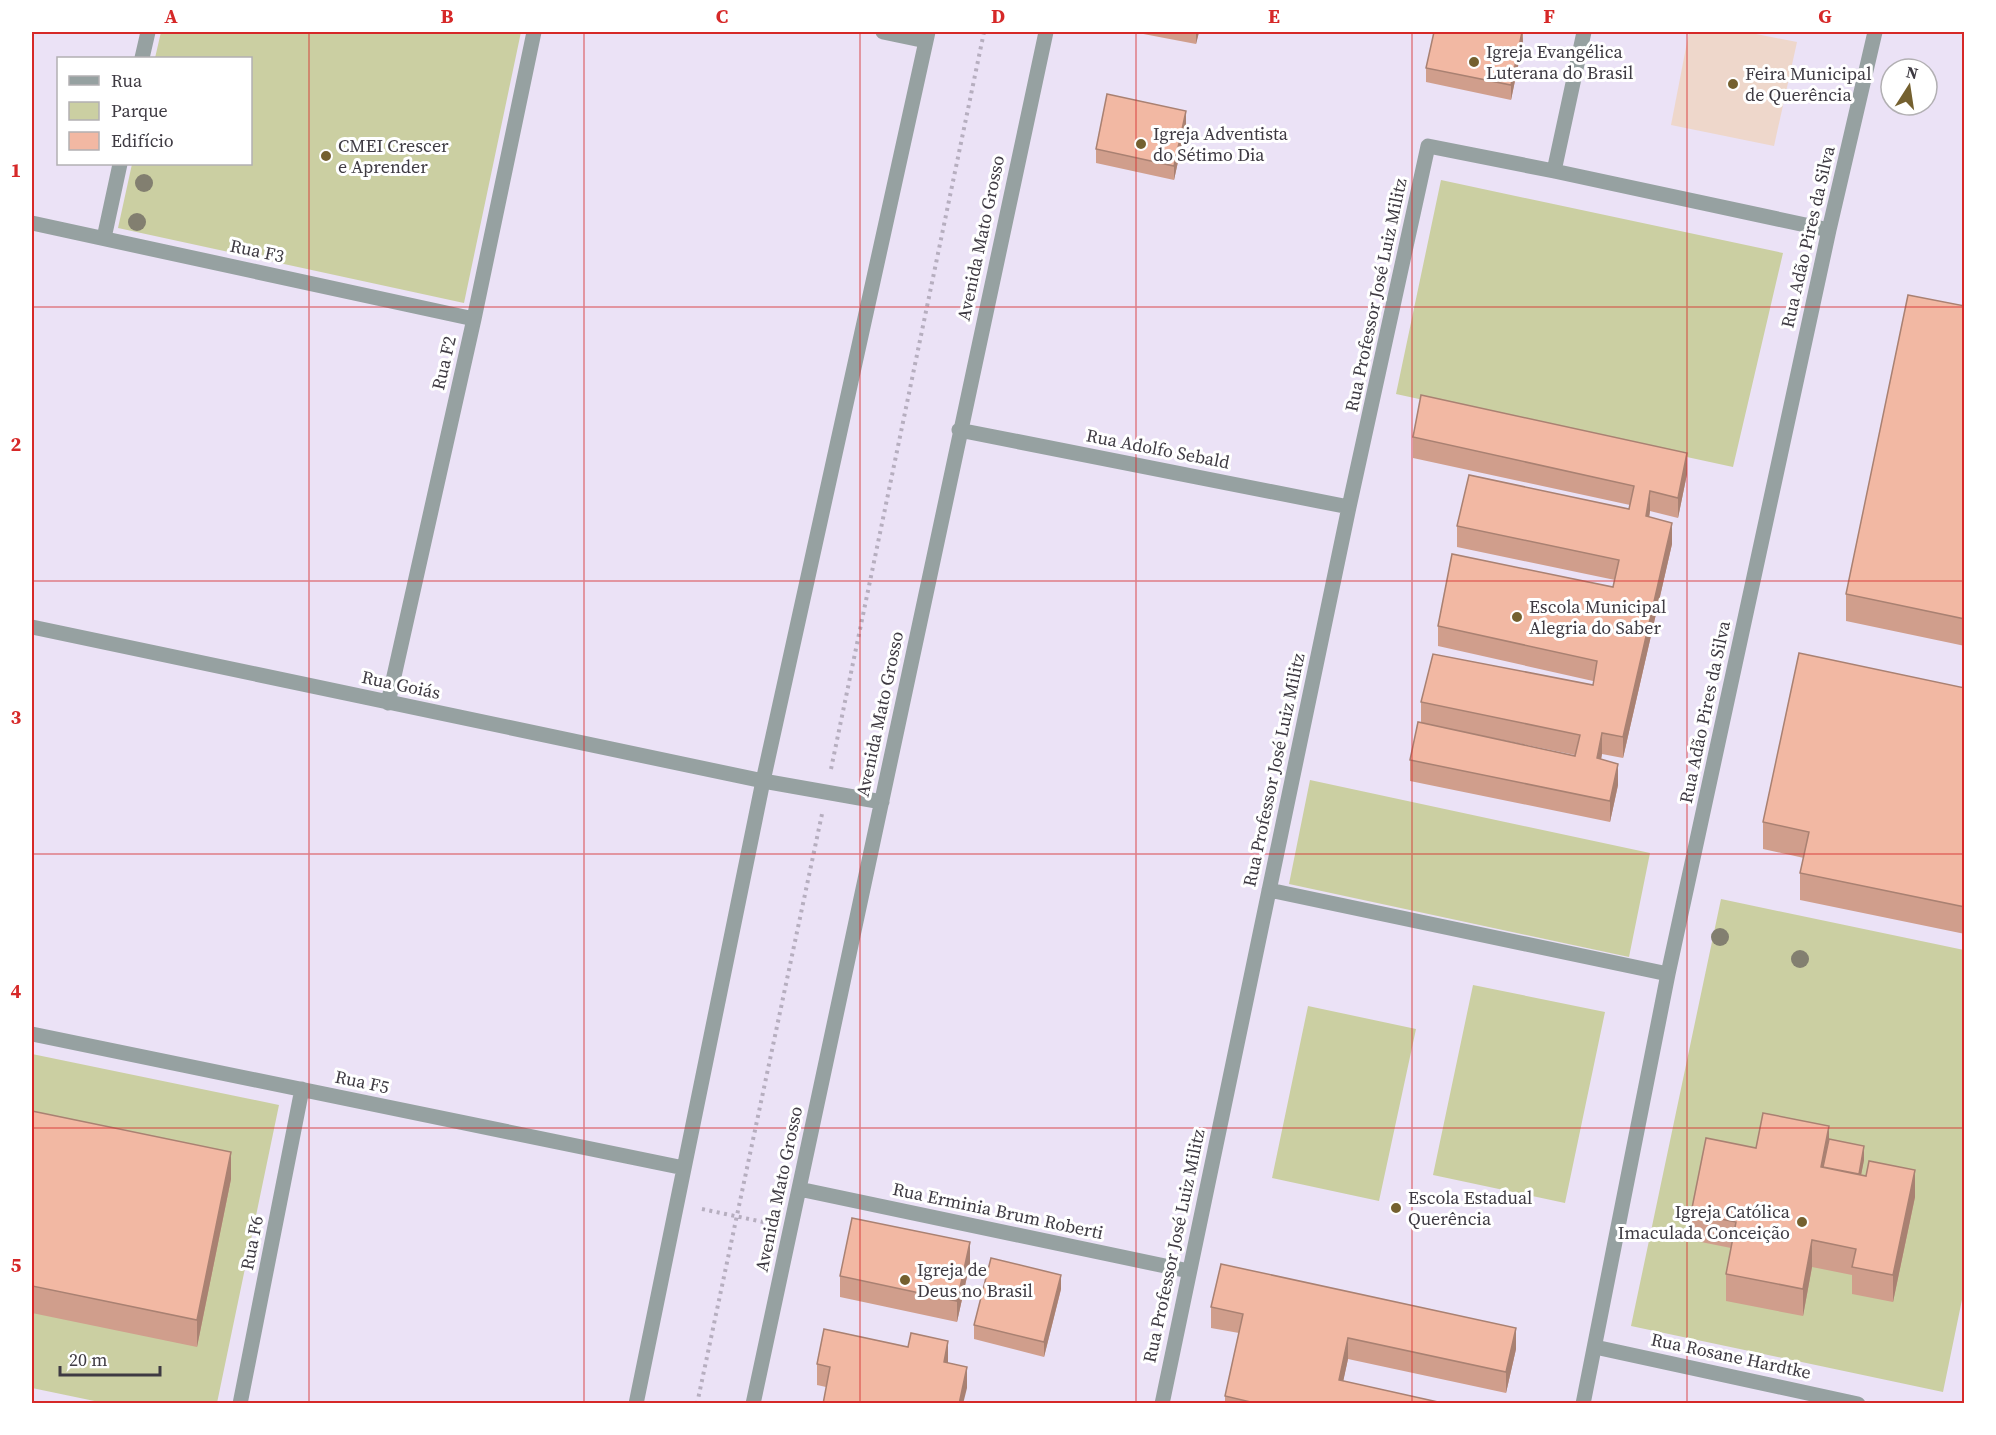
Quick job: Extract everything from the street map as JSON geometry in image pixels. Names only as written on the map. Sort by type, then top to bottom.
[{"type":"street","points":[[142,57],[148,32]]},
{"type":"street","name":"Rua F2","points":[[388,703],[474,319],[534,32]]},
{"type":"street","points":[[636,1404],[763,781],[927,36],[883,32]]},
{"type":"street","name":"Avenida Mato Grosso","points":[[753,1404],[959,430],[1046,32]]},
{"type":"street","points":[[1584,32],[1554,171],[1829,230]]},
{"type":"street","name":"Rua Adão Pires da Silva","points":[[1583,1404],[1668,974],[1829,230],[1875,32]]},
{"type":"street","name":"Rua Professor José Luiz Militz","points":[[1162,1404],[1349,507],[1428,146],[1554,171]]},
{"type":"street","points":[[104,238],[120,165]]},
{"type":"street","name":"Rua F3","points":[[32,223],[474,319]]},
{"type":"street","name":"Rua Adolfo Sebald","points":[[959,430],[1349,507]]},
{"type":"street","name":"Rua Goiás","points":[[32,627],[763,781],[882,802]]},
{"type":"street","points":[[1269,890],[1668,974]]},
{"type":"street","name":"Rua F5","points":[[32,1034],[684,1168]]},
{"type":"street","name":"Rua F6","points":[[240,1404],[302,1089]]},
{"type":"street","name":"Rua Erminia Brum Roberti","points":[[799,1189],[1189,1271]]},
{"type":"street","name":"Rua Rosane Hardtke","points":[[1595,1347],[1858,1404]]},
{"type":"path","points":[[697,1404],[984,32]]},
{"type":"path","points":[[677,1203],[791,1227]]},
{"type":"shaded area","name":"Feira Municipal de Querência","points":[[1689,32],[1746,32],[1797,42],[1774,146],[1671,125]]},
{"type":"green space","points":[[161,32],[521,32],[464,303],[118,228],[132,165],[252,165],[252,57],[155,57]]},
{"type":"green space","points":[[1441,180],[1783,253],[1733,467],[1396,394]]},
{"type":"green space","points":[[1310,780],[1650,853],[1629,957],[1289,884]]},
{"type":"green space","points":[[1721,899],[1964,950],[1964,1290],[1943,1392],[1631,1326]]},
{"type":"green space","points":[[1473,985],[1605,1012],[1565,1203],[1433,1175]]},
{"type":"green space","points":[[1308,1006],[1416,1029],[1379,1201],[1272,1178]]},
{"type":"green space","points":[[32,1054],[279,1105],[217,1403],[104,1403],[32,1388]]},
{"type":"building","name":"Igreja Evangélica Luterana do Brasil","points":[[1434,32],[1522,32],[1511,85],[1426,68]]},
{"type":"building","name":"Igreja Adventista do Sétimo Dia","points":[[1107,94],[1186,111],[1174,166],[1096,149]]},
{"type":"building","points":[[1908,295],[1965,306],[1965,619],[1846,594]]},
{"type":"building","points":[[1421,395],[1687,453],[1678,498],[1650,491],[1646,516],[1672,523],[1623,737],[1602,733],[1597,758],[1618,764],[1610,801],[1410,760],[1418,722],[1575,756],[1580,735],[1421,702],[1433,654],[1593,685],[1597,661],[1438,626],[1452,554],[1613,587],[1619,560],[1457,526],[1469,475],[1629,509],[1634,486],[1413,437]]},
{"type":"building","points":[[1799,653],[1965,688],[1965,907],[1800,873],[1809,832],[1763,822]]},
{"type":"building","points":[[32,1111],[231,1152],[197,1320],[32,1286]]},
{"type":"building","name":"Igreja Católica Imaculada Conceição","points":[[1763,1113],[1829,1126],[1821,1167],[1866,1176],[1869,1161],[1915,1170],[1893,1275],[1852,1267],[1856,1249],[1812,1240],[1803,1289],[1726,1274],[1736,1222],[1691,1213],[1706,1138],[1756,1148]]},
{"type":"building","points":[[1829,1139],[1864,1146],[1859,1174],[1823,1167]]},
{"type":"building","name":"Igreja de Deus no Brasil","points":[[852,1218],[970,1242],[957,1301],[840,1276]]},
{"type":"building","points":[[991,1258],[1061,1275],[1044,1342],[974,1325]]},
{"type":"building","points":[[1221,1264],[1516,1328],[1506,1372],[1348,1338],[1339,1380],[1447,1404],[1259,1404],[1225,1396],[1243,1314],[1211,1307]]},
{"type":"building","points":[[824,1329],[908,1347],[911,1333],[948,1341],[944,1362],[967,1367],[959,1404],[823,1404],[830,1367],[817,1364]]},
{"type":"place","name":"Igreja Evangélica Luterana do Brasil","points":[[1474,62]]},
{"type":"place","name":"Feira Municipal de Querência","points":[[1733,84]]},
{"type":"place","name":"Igreja Adventista do Sétimo Dia","points":[[1141,144]]},
{"type":"place","name":"CMEI Crescer e Aprender","points":[[326,156]]},
{"type":"place","name":"Escola Municipal Alegria do Saber","points":[[1517,617]]},
{"type":"place","name":"Escola Estadual Querência","points":[[1396,1208]]},
{"type":"place","name":"Igreja Católica Imaculada Conceição","points":[[1802,1222]]},
{"type":"place","name":"Igreja de Deus no Brasil","points":[[905,1280]]}]
